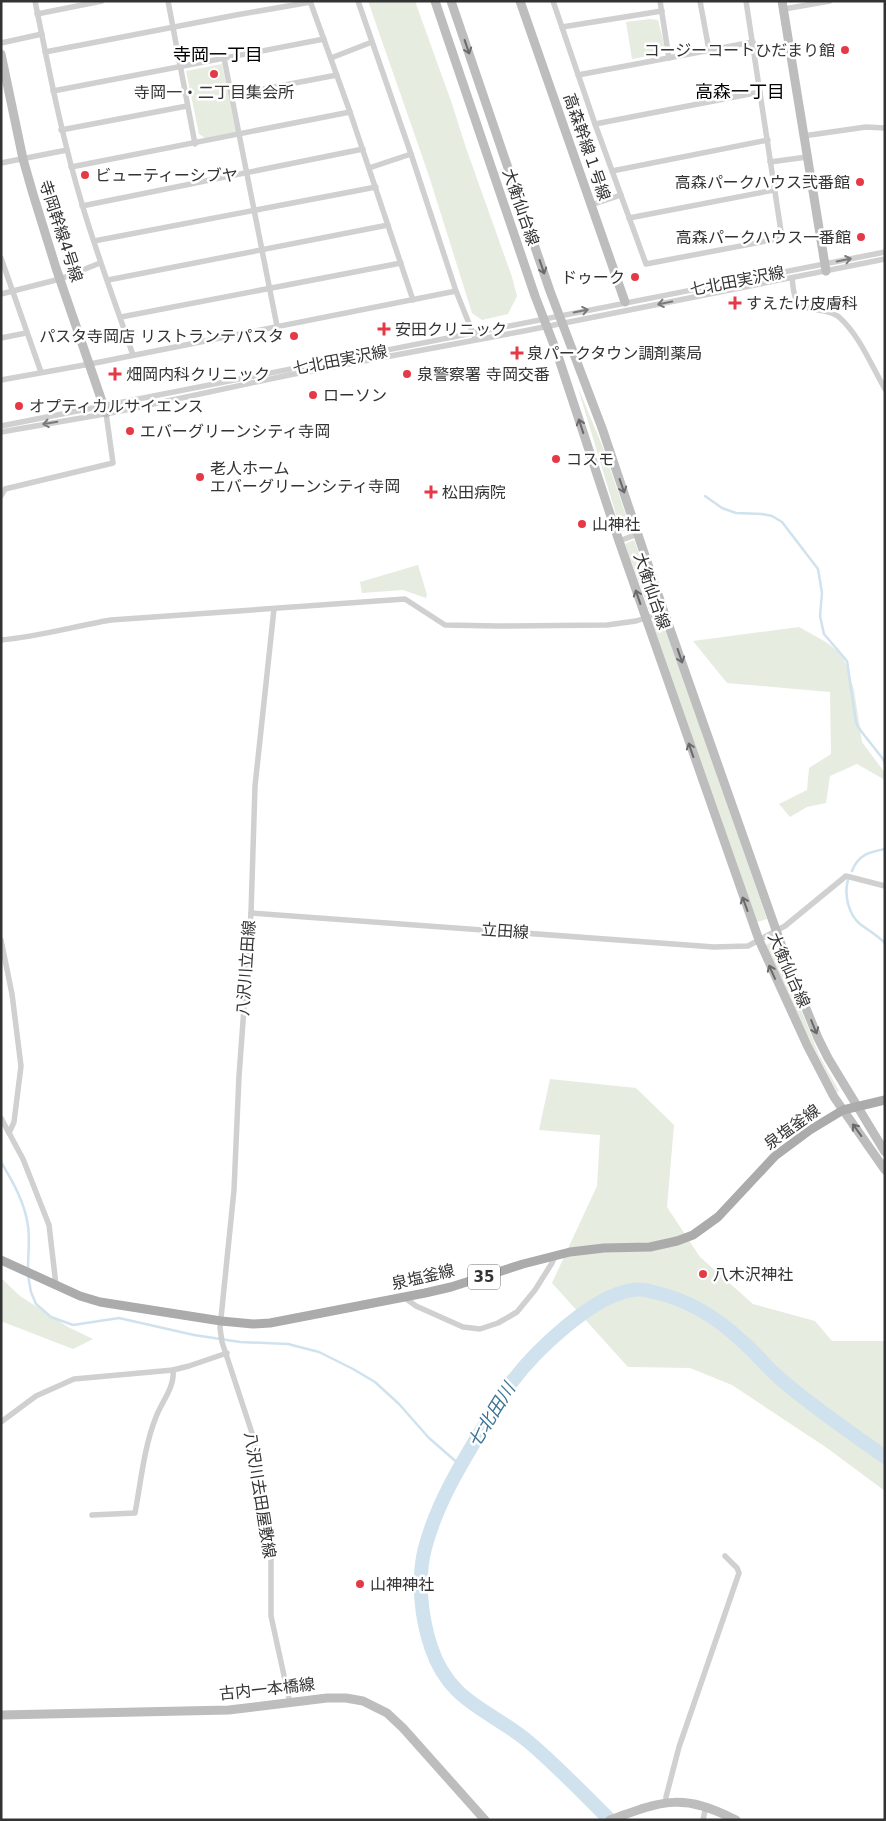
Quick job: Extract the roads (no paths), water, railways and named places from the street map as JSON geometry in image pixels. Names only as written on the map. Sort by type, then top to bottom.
[{"type":"main road","name":"大衡仙台線","points":[[435,1],[619,541],[758,940],[806,1045],[843,1110],[885,1170]]},
{"type":"main road","name":"大衡仙台線","points":[[451,1],[560,319],[602,428],[664,612],[777,931],[818,1038],[839,1078],[885,1152]]},
{"type":"main road","name":"高森幹線１号線","points":[[520,1],[625,302]]},
{"type":"main road","points":[[783,5],[825,268]]},
{"type":"main road","name":"寺岡幹線4号線","points":[[1,54],[23,159],[60,279],[105,409]]},
{"type":"main road","name":"泉塩釜線","points":[[1,1260],[80,1296],[100,1302],[221,1325],[270,1323],[405,1298],[451,1287],[555,1256],[604,1248],[650,1247],[677,1241],[693,1235],[730,1206],[775,1156],[810,1130],[843,1110],[885,1100]]},
{"type":"main road","name":"古内一本橋線","points":[[1,1715],[229,1710],[327,1698],[346,1698],[363,1701],[387,1713],[403,1728],[485,1820]]},
{"type":"main road","points":[[610,1820],[666,1802],[687,1802],[706,1806],[736,1820]]},
{"type":"street","points":[[35,1],[66,150],[100,262],[108,280],[133,355]]},
{"type":"street","points":[[37,14],[102,1]]},
{"type":"street","points":[[168,1],[195,144]]},
{"type":"street","points":[[358,1],[456,291],[476,340]]},
{"type":"street","points":[[553,1],[628,218],[646,264],[782,238],[746,1]]},
{"type":"street","points":[[660,1],[669,58]]},
{"type":"street","points":[[700,1],[709,50]]},
{"type":"street","points":[[783,5],[830,1]]},
{"type":"street","points":[[45,52],[310,2],[376,187],[413,300]]},
{"type":"street","points":[[562,27],[662,11]]},
{"type":"street","points":[[1,43],[42,34]]},
{"type":"street","points":[[53,92],[324,39]]},
{"type":"street","points":[[331,58],[372,42]]},
{"type":"street","points":[[578,75],[753,42]]},
{"type":"street","points":[[224,58],[277,326]]},
{"type":"street","points":[[232,95],[337,75]]},
{"type":"street","points":[[595,124],[760,92]]},
{"type":"street","points":[[61,130],[187,106]]},
{"type":"street","points":[[71,167],[350,112]]},
{"type":"street","points":[[803,136],[866,127],[885,128]]},
{"type":"street","points":[[612,171],[768,140]]},
{"type":"street","points":[[82,206],[362,149]]},
{"type":"street","points":[[1,163],[66,150]]},
{"type":"street","points":[[369,168],[411,154]]},
{"type":"street","points":[[770,162],[807,157]]},
{"type":"street","points":[[94,241],[376,187]]},
{"type":"street","points":[[628,218],[774,190]]},
{"type":"street","points":[[591,205],[621,195]]},
{"type":"street","points":[[108,280],[388,225]]},
{"type":"street","name":"七北田実沢線","points":[[560,319],[625,302],[825,268],[885,252]]},
{"type":"street","points":[[1,258],[41,372]]},
{"type":"street","points":[[1,432],[105,409],[476,340],[560,319],[792,278],[825,268],[885,259]]},
{"type":"street","points":[[1,294],[60,279],[100,262]]},
{"type":"street","points":[[120,317],[401,263]]},
{"type":"street","points":[[792,278],[796,300],[802,306],[838,315],[853,332],[885,389]]},
{"type":"street","points":[[1,380],[456,291]]},
{"type":"street","name":"七北田実沢線","points":[[1,426],[105,409],[473,334],[546,323]]},
{"type":"street","points":[[1,338],[26,333]]},
{"type":"street","points":[[1,496],[5,489],[113,463],[105,409]]},
{"type":"street","points":[[619,541],[638,534]]},
{"type":"street","points":[[1,640],[24,638],[111,620],[405,599],[445,625],[607,625],[646,618],[664,612]]},
{"type":"street","name":"八沢川立田線","points":[[226,1351],[221,1325],[234,1190],[239,1076],[250,913],[254,786],[274,609]]},
{"type":"street","name":"立田線","points":[[250,913],[714,947],[742,947],[777,931],[846,876],[885,886]]},
{"type":"street","points":[[1,940],[12,994],[21,1066],[14,1122],[9,1133]]},
{"type":"street","points":[[1,1118],[23,1159],[49,1225],[56,1285]]},
{"type":"street","points":[[405,1298],[416,1306],[463,1327],[480,1329],[498,1323],[517,1312],[535,1290],[555,1256]]},
{"type":"street","points":[[1,1422],[36,1396],[74,1379],[173,1370],[189,1366],[226,1351]]},
{"type":"street","name":"八沢川去田屋敷線","points":[[226,1351],[253,1436],[271,1542],[271,1616],[290,1703]]},
{"type":"street","points":[[92,1515],[135,1513],[146,1453],[156,1417],[174,1378],[173,1370]]},
{"type":"street","points":[[666,1802],[679,1747],[739,1573],[737,1568],[725,1556]]},
{"type":"street","points":[[704,1820],[706,1806]]},
{"type":"waterway","points":[[705,496],[722,508],[736,513],[762,514],[772,516],[782,522],[818,569],[822,593],[820,616],[824,634],[847,661],[856,723],[885,764]]},
{"type":"waterway","points":[[852,871],[857,861],[865,855],[885,849]]},
{"type":"waterway","points":[[848,880],[846,891],[852,915],[860,924],[885,943]]},
{"type":"waterway","points":[[1,1162],[18,1193],[24,1209],[29,1237],[28,1269]]},
{"type":"waterway","points":[[28,1275],[31,1292],[36,1304],[51,1317],[73,1325],[119,1318],[194,1335],[240,1342],[288,1344],[319,1352],[375,1382],[399,1404],[429,1438],[460,1465]]},
{"type":"waterway","name":"七北田川","points":[[610,1820],[530,1743],[460,1693],[439,1666],[431,1647],[425,1623],[421,1598],[421,1572],[430,1531],[458,1469],[511,1383],[521,1370],[550,1341],[583,1313],[617,1294],[635,1290],[648,1291],[666,1295],[690,1305],[713,1318],[734,1334],[776,1375],[802,1397],[885,1457]]},
{"type":"place","name":"コージーコートひだまり館","points":[[845,50]]},
{"type":"place","name":"寺岡一・二丁目集会所","points":[[214,74]]},
{"type":"place","name":"ビューティーシブヤ","points":[[85,175]]},
{"type":"place","name":"高森パークハウス弐番館","points":[[860,182]]},
{"type":"place","name":"高森パークハウス一番館","points":[[861,237]]},
{"type":"place","name":"ドゥーク","points":[[635,277]]},
{"type":"place","name":"すえたけ皮膚科","points":[[735,303]]},
{"type":"place","name":"安田クリニック","points":[[384,329]]},
{"type":"place","name":"パスタ寺岡店 リストランテパスタ","points":[[294,336]]},
{"type":"place","name":"泉パークタウン調剤薬局","points":[[517,353]]},
{"type":"place","name":"畑岡内科クリニック","points":[[115,374]]},
{"type":"place","name":"泉警察署 寺岡交番","points":[[407,374]]},
{"type":"place","name":"ローソン","points":[[313,395]]},
{"type":"place","name":"オプティカルサイエンス","points":[[19,406]]},
{"type":"place","name":"エバーグリーンシティ寺岡","points":[[130,431]]},
{"type":"place","name":"コスモ","points":[[556,459]]},
{"type":"place","name":"老人ホーム エバーグリーンシティ寺岡","points":[[200,477]]},
{"type":"place","name":"松田病院","points":[[431,492]]},
{"type":"place","name":"山神社","points":[[582,524]]},
{"type":"place","name":"八木沢神社","points":[[703,1274]]},
{"type":"place","name":"山神神社","points":[[360,1584]]},
{"type":"district","name":"寺岡一丁目","points":[[218,54]]},
{"type":"district","name":"高森一丁目","points":[[740,91]]}]
